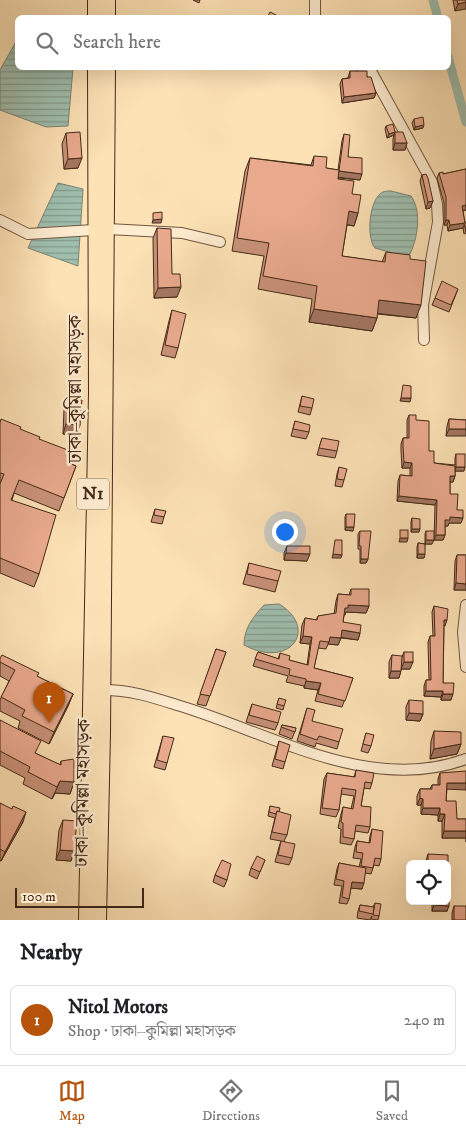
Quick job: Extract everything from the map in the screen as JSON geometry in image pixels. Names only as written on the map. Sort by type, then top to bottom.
[{"type":"highway","points":[[94,0],[95,15]]},
{"type":"highway","points":[[108,0],[108,15]]},
{"type":"highway","name":"ঢাকা–কুমিল্লা মহাসড়ক","points":[[95,70],[101,230],[104,690],[99,920]]},
{"type":"highway","name":"ঢাকা–কুমিল্লা মহাসড়ক","points":[[86,920],[96,392],[108,70]]},
{"type":"street","points":[[315,0],[315,15]]},
{"type":"street","points":[[366,70],[372,73],[432,182],[438,222],[423,305],[424,340]]},
{"type":"street","points":[[0,220],[28,234],[101,230],[182,233],[220,242]]},
{"type":"street","points":[[466,605],[464,632],[466,666]]},
{"type":"street","points":[[104,690],[130,691],[152,696],[201,711],[287,745],[358,766],[387,769],[438,768],[466,759]]},
{"type":"shaded area","points":[[15,44],[15,70],[73,70],[68,126],[46,127],[0,110],[0,70]]},
{"type":"shaded area","points":[[58,183],[83,189],[78,266],[28,248]]},
{"type":"shaded area","points":[[391,191],[411,196],[417,209],[418,225],[415,242],[409,256],[375,248],[370,236],[370,218],[375,202],[383,192]]},
{"type":"shaded area","points":[[279,604],[291,614],[297,624],[298,634],[294,643],[286,649],[275,653],[261,651],[244,645],[247,628],[260,609],[264,605]]},
{"type":"building","points":[[457,0],[466,0],[466,2],[458,4]]},
{"type":"building","points":[[350,71],[367,71],[367,77],[371,77],[376,93],[344,97],[342,79],[350,78]]},
{"type":"building","points":[[423,117],[424,125],[415,127],[414,119]]},
{"type":"building","points":[[393,124],[395,132],[389,134],[386,126]]},
{"type":"building","points":[[80,132],[82,158],[68,159],[66,133]]},
{"type":"building","points":[[395,132],[403,132],[407,143],[395,143]]},
{"type":"building","points":[[344,134],[350,135],[348,157],[362,158],[362,174],[339,171]]},
{"type":"building","points":[[314,156],[327,157],[326,168],[339,170],[338,179],[354,181],[352,194],[361,195],[358,213],[349,211],[342,256],[385,262],[386,252],[410,255],[410,259],[426,261],[421,305],[379,300],[377,318],[314,309],[317,286],[263,276],[269,243],[237,238],[250,158],[313,166]]},
{"type":"building","points":[[466,169],[466,205],[462,206],[465,223],[450,225],[449,220],[446,220],[446,197],[439,173],[443,172],[443,174]]},
{"type":"building","points":[[426,174],[433,201],[428,202],[422,175]]},
{"type":"building","points":[[162,212],[162,219],[153,220],[153,213]]},
{"type":"building","points":[[157,228],[171,229],[172,274],[180,274],[181,287],[158,288]]},
{"type":"building","points":[[442,281],[458,289],[451,305],[435,298]]},
{"type":"building","points":[[172,310],[186,314],[178,348],[165,345]]},
{"type":"building","points":[[403,385],[411,386],[411,398],[401,398]]},
{"type":"building","points":[[302,396],[314,399],[312,408],[300,406]]},
{"type":"building","points":[[68,399],[82,400],[80,425],[66,424]]},
{"type":"building","points":[[409,415],[416,415],[416,420],[429,421],[429,451],[434,451],[434,463],[455,466],[455,476],[450,476],[450,494],[458,494],[457,510],[463,510],[463,518],[450,517],[450,520],[445,520],[445,535],[436,535],[437,500],[399,496],[400,475],[412,476],[412,463],[404,462],[403,446],[403,438],[409,438]]},
{"type":"building","points":[[1,419],[40,437],[39,439],[73,452],[69,463],[76,466],[64,498],[19,480],[11,500],[56,515],[39,574],[0,558],[0,484],[4,474],[0,473]]},
{"type":"building","points":[[449,419],[466,420],[466,429],[449,429]]},
{"type":"building","points":[[295,421],[310,425],[309,432],[293,429]]},
{"type":"building","points":[[322,438],[339,441],[337,451],[319,448]]},
{"type":"building","points":[[456,454],[465,454],[465,467],[456,467]]},
{"type":"building","points":[[339,467],[347,469],[344,480],[337,479]]},
{"type":"building","points":[[155,509],[166,511],[164,517],[154,515]]},
{"type":"building","points":[[346,514],[355,514],[354,527],[346,527]]},
{"type":"building","points":[[412,518],[420,519],[420,529],[412,529]]},
{"type":"building","points":[[400,530],[408,530],[408,538],[400,538]]},
{"type":"building","points":[[360,531],[371,531],[368,559],[361,559],[361,546],[359,546]]},
{"type":"building","points":[[426,531],[434,531],[434,540],[426,540]]},
{"type":"building","points":[[335,540],[342,540],[342,555],[333,554]]},
{"type":"building","points":[[418,543],[425,544],[425,554],[418,554]]},
{"type":"building","points":[[287,546],[310,546],[310,554],[286,553]]},
{"type":"building","points":[[457,555],[466,555],[466,584],[456,583]]},
{"type":"building","points":[[249,563],[281,571],[278,581],[247,574]]},
{"type":"building","points":[[351,589],[369,589],[369,606],[348,605],[348,608],[345,608],[343,622],[361,625],[360,633],[342,630],[341,638],[330,637],[329,642],[320,641],[314,668],[353,678],[345,701],[318,694],[321,683],[306,681],[306,679],[289,675],[290,669],[255,659],[258,652],[279,659],[280,653],[290,656],[289,660],[308,665],[312,637],[303,636],[305,618],[317,620],[318,616],[336,613],[338,594],[351,595]]},
{"type":"building","points":[[434,606],[448,609],[447,620],[444,620],[443,683],[454,683],[453,694],[443,694],[443,691],[426,691],[426,680],[431,680],[430,636],[435,636]]},
{"type":"building","points":[[216,649],[226,652],[210,696],[200,694]]},
{"type":"building","points":[[404,652],[413,652],[413,662],[404,662]]},
{"type":"building","points":[[2,655],[39,673],[37,676],[73,694],[54,732],[22,716],[25,710],[1,697],[15,670],[0,662]]},
{"type":"building","points":[[392,655],[402,656],[401,671],[391,671]]},
{"type":"building","points":[[279,698],[286,700],[284,706],[277,704]]},
{"type":"building","points":[[409,700],[423,701],[423,714],[409,713]]},
{"type":"building","points":[[252,704],[281,712],[278,723],[249,715]]},
{"type":"building","points":[[307,708],[315,710],[312,721],[343,729],[339,742],[319,736],[317,740],[300,734]]},
{"type":"building","points":[[0,720],[41,741],[35,753],[61,765],[61,761],[74,759],[74,782],[60,781],[57,787],[28,772],[30,767],[0,751]]},
{"type":"building","points":[[282,725],[296,728],[295,732],[281,727]]},
{"type":"building","points":[[434,731],[461,732],[461,744],[434,749]]},
{"type":"building","points":[[366,733],[374,735],[371,746],[363,744]]},
{"type":"building","points":[[163,736],[174,738],[167,763],[157,760]]},
{"type":"building","points":[[279,741],[290,745],[285,762],[275,759]]},
{"type":"building","points":[[356,770],[374,773],[372,783],[365,782],[361,806],[371,807],[370,827],[356,825],[354,839],[343,837],[343,823],[341,822],[343,807],[353,809],[356,790],[342,788],[339,810],[322,808],[327,773],[355,777]]},
{"type":"building","points":[[466,771],[466,783],[447,783],[446,801],[456,801],[457,819],[466,819],[466,831],[444,831],[445,814],[440,814],[440,808],[423,808],[420,789],[432,789],[432,785],[440,785],[440,773]]},
{"type":"building","points":[[0,803],[12,809],[13,806],[26,812],[5,852],[0,849]]},
{"type":"building","points":[[270,806],[280,808],[279,812],[277,811],[276,814],[269,812]]},
{"type":"building","points":[[277,811],[291,815],[287,835],[272,832]]},
{"type":"building","points":[[63,820],[77,821],[74,851],[60,850]]},
{"type":"building","points":[[372,829],[383,831],[381,859],[375,858],[373,868],[361,866],[363,853],[356,852],[357,841],[370,843]]},
{"type":"building","points":[[281,841],[295,844],[292,858],[278,855]]},
{"type":"building","points":[[428,854],[448,855],[448,860],[428,860]]},
{"type":"building","points":[[257,856],[265,860],[260,872],[251,868]]},
{"type":"building","points":[[222,860],[231,864],[227,880],[215,875]]},
{"type":"building","points":[[339,863],[366,868],[364,883],[352,882],[349,899],[342,897],[344,881],[336,879]]},
{"type":"building","points":[[375,903],[381,904],[379,916],[373,915]]},
{"type":"building","points":[[360,905],[374,907],[373,914],[359,911]]},
{"type":"building","points":[[454,906],[466,906],[466,920],[454,920]]},
{"type":"waterway","points":[[433,0],[437,15]]},
{"type":"waterway","points":[[451,68],[466,122]]},
{"type":"place","name":"Nitol Motors","points":[[49,723]]}]
